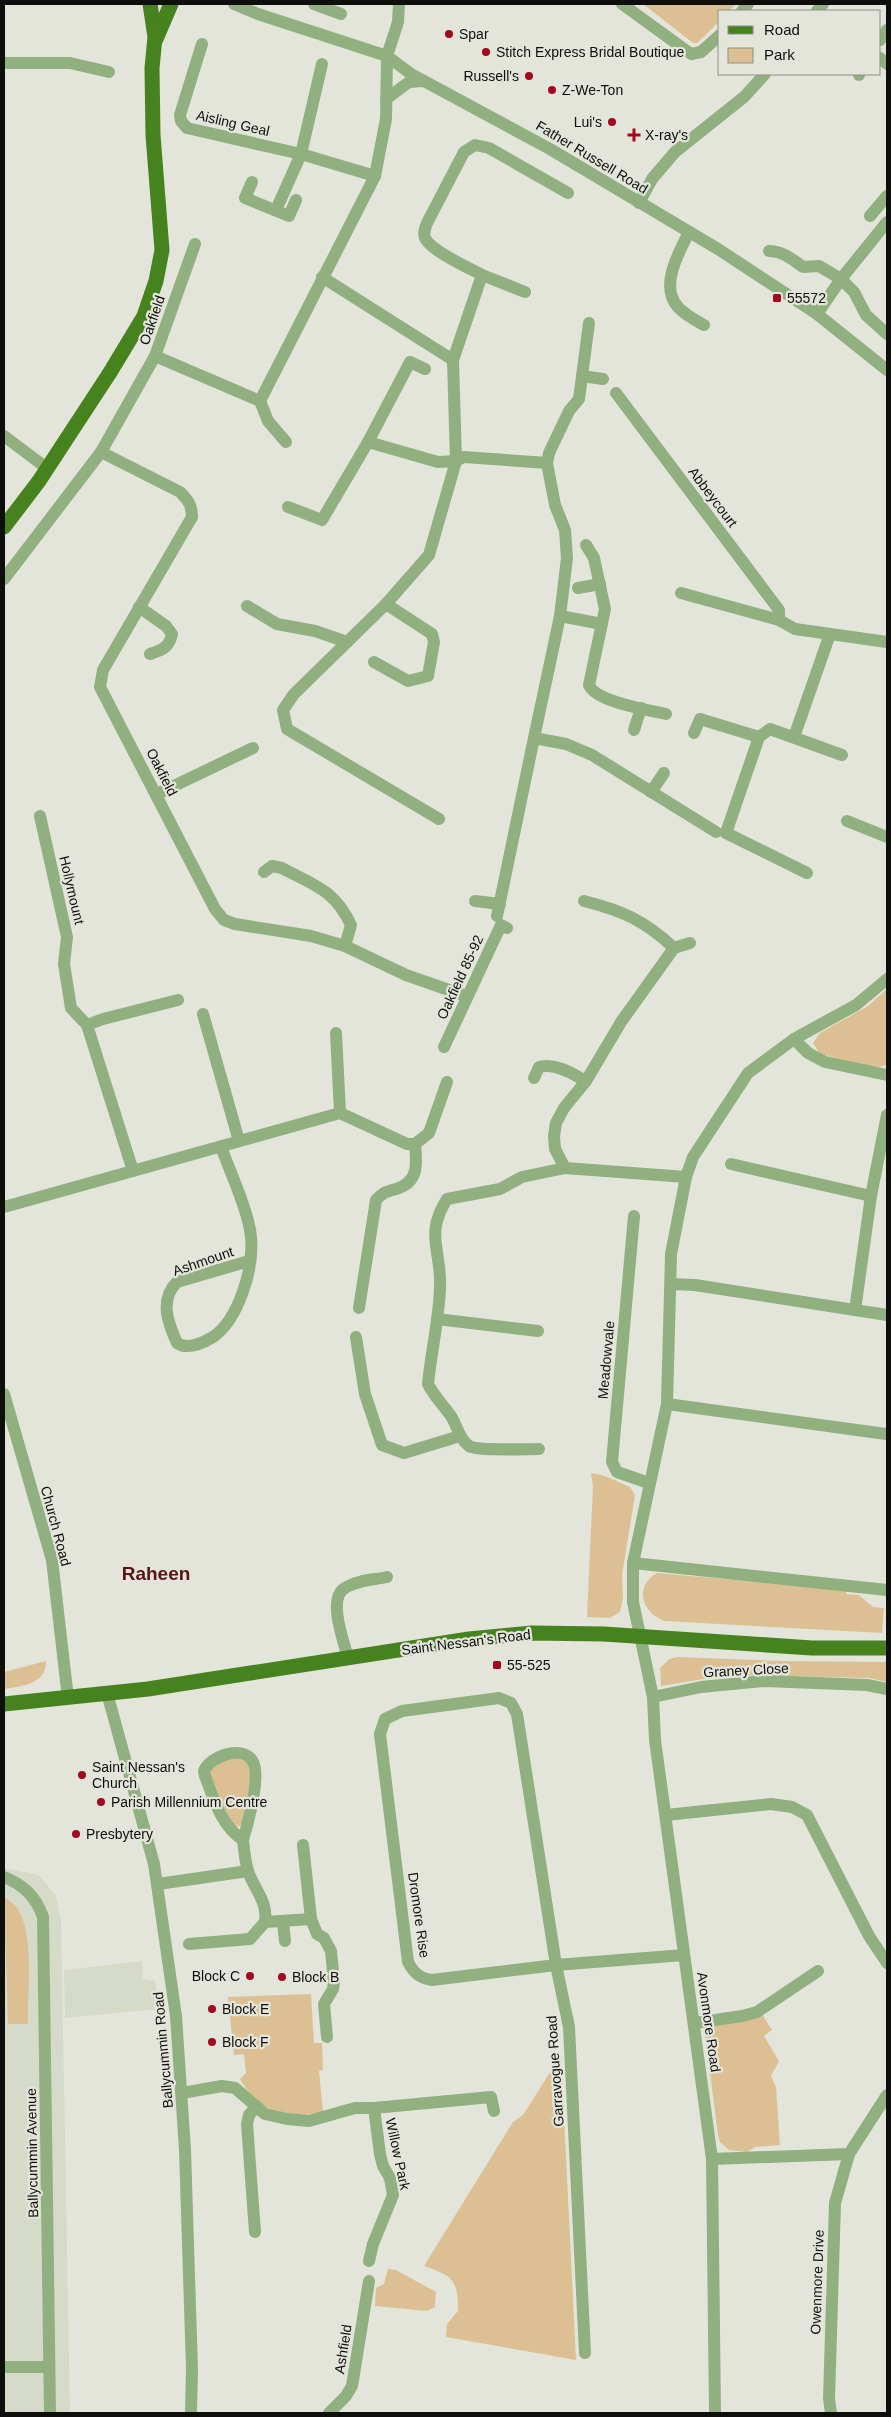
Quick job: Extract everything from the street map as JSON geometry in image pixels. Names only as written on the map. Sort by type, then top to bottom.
[{"type":"main road","points":[[4,527],[48,468],[144,316],[156,282],[162,250],[153,135],[155,43],[150,4]]},
{"type":"main road","points":[[155,43],[171,4]]},
{"type":"main road","name":"Saint Nessan's Road","points":[[4,1704],[148,1689],[502,1635],[540,1633],[640,1637],[812,1648],[887,1648]]},
{"type":"street","name":"Father Russell Road","points":[[234,4],[258,14],[386,56],[424,80],[550,149],[689,232],[817,314],[887,370]]},
{"type":"street","name":"Father Russell Road","points":[[248,4],[258,14]]},
{"type":"street","points":[[314,4],[341,14]]},
{"type":"street","points":[[286,442],[268,421],[260,401],[375,176],[386,119],[386,56],[398,22],[399,4]]},
{"type":"street","points":[[622,4],[691,54],[700,52],[718,37]]},
{"type":"street","name":"Aisling Geal","points":[[202,44],[180,115],[181,121],[187,128],[301,154],[375,176]]},
{"type":"street","points":[[4,63],[70,63],[109,72]]},
{"type":"street","points":[[276,210],[301,154],[322,64]]},
{"type":"street","points":[[638,203],[652,179],[675,152],[744,97],[764,75]]},
{"type":"street","points":[[386,99],[409,82],[424,80]]},
{"type":"street","points":[[525,292],[482,275],[434,248],[425,238],[424,233],[427,223],[467,149],[475,145],[489,148],[568,193]]},
{"type":"street","points":[[252,182],[245,198],[289,216],[296,200]]},
{"type":"street","points":[[870,216],[887,196]]},
{"type":"street","points":[[817,314],[841,279],[887,222]]},
{"type":"street","points":[[689,232],[675,261],[671,280],[672,298],[678,307],[689,317],[704,325]]},
{"type":"street","name":"Oakfield","points":[[195,244],[155,356],[260,401]]},
{"type":"street","points":[[769,252],[777,251],[787,255],[803,267],[819,266],[841,279],[854,292],[866,314],[887,334]]},
{"type":"street","points":[[439,819],[287,729],[283,710],[294,694],[386,604],[429,555],[456,461],[454,360],[482,275]]},
{"type":"street","points":[[322,278],[454,360]]},
{"type":"street","points":[[475,901],[498,910],[560,616],[567,558],[565,530],[555,505],[547,464],[549,453],[569,411],[579,399],[589,323]]},
{"type":"street","points":[[4,579],[102,452],[155,356]]},
{"type":"street","points":[[288,507],[322,520],[368,442],[410,362],[424,369]]},
{"type":"street","points":[[582,376],[603,379]]},
{"type":"street","name":"Abbeycourt","points":[[616,393],[778,610],[779,620]]},
{"type":"street","points":[[4,436],[48,468]]},
{"type":"street","points":[[368,442],[438,462],[456,461],[464,457],[547,464]]},
{"type":"street","name":"Oakfield","points":[[102,452],[180,492],[188,500],[192,508],[192,517],[102,670],[100,687],[206,893],[224,920],[234,924],[311,936],[345,946],[406,975],[466,996]]},
{"type":"street","points":[[586,546],[594,558],[605,609],[589,685],[592,691],[602,698],[666,714]]},
{"type":"street","points":[[578,588],[600,584]]},
{"type":"street","points":[[681,592],[779,620],[795,629],[887,642]]},
{"type":"street","points":[[374,662],[408,681],[428,676],[434,642],[432,634],[386,604]]},
{"type":"street","points":[[247,606],[277,624],[315,631],[347,642]]},
{"type":"street","points":[[140,607],[166,626],[172,634],[170,643],[165,649],[150,654]]},
{"type":"street","points":[[560,616],[602,624]]},
{"type":"street","points":[[794,737],[830,634]]},
{"type":"street","points":[[634,730],[641,708]]},
{"type":"street","points":[[694,733],[700,719],[759,737]]},
{"type":"street","points":[[807,873],[726,833],[759,737],[770,729],[842,754]]},
{"type":"street","points":[[534,738],[566,744],[592,755],[716,832]]},
{"type":"street","points":[[156,794],[253,748]]},
{"type":"street","points":[[651,792],[664,773]]},
{"type":"street","name":"Hollymount","points":[[40,816],[67,937],[64,964],[71,1008],[87,1025],[133,1171]]},
{"type":"street","points":[[847,821],[887,838]]},
{"type":"street","points":[[264,872],[272,866],[282,868],[332,895],[351,925],[345,946]]},
{"type":"street","points":[[584,901],[620,910],[645,925],[674,948]]},
{"type":"street","name":"Oakfield 85-92","points":[[444,1047],[466,996],[501,925],[507,928]]},
{"type":"street","points":[[565,1168],[555,1149],[556,1123],[564,1108],[586,1081],[621,1022],[674,948],[690,942]]},
{"type":"street","points":[[640,1637],[633,1602],[633,1563],[666,1404],[671,1254],[686,1177],[693,1157],[748,1073],[794,1039],[856,1005],[887,979]]},
{"type":"street","points":[[87,1025],[178,1000]]},
{"type":"street","points":[[202,1014],[239,1141]]},
{"type":"street","points":[[336,1033],[340,1113]]},
{"type":"street","points":[[794,1039],[808,1053],[825,1062],[887,1075]]},
{"type":"street","points":[[534,1078],[539,1068],[549,1065],[565,1070],[586,1081]]},
{"type":"street","points":[[4,1207],[340,1113],[407,1144],[414,1144],[428,1133],[447,1082]]},
{"type":"street","points":[[855,1310],[871,1196],[887,1115]]},
{"type":"street","points":[[359,1308],[376,1200],[383,1191],[408,1184],[414,1177],[417,1165],[414,1144]]},
{"type":"street","name":"Ashmount","points":[[221,1147],[251,1237],[249,1261],[240,1301],[228,1323],[212,1338],[189,1347],[178,1343],[170,1326],[166,1305],[172,1288],[177,1282],[249,1261]]},
{"type":"street","points":[[731,1164],[871,1196]]},
{"type":"street","points":[[539,1449],[496,1448],[481,1450],[469,1447],[460,1436],[455,1422],[432,1393],[428,1384],[437,1319],[440,1266],[434,1233],[440,1211],[447,1199],[500,1189],[522,1177],[565,1168],[686,1177]]},
{"type":"street","name":"Meadowvale","points":[[634,1216],[612,1462],[617,1472],[649,1483]]},
{"type":"street","points":[[671,1284],[695,1285],[887,1315]]},
{"type":"street","points":[[437,1319],[538,1331]]},
{"type":"street","points":[[356,1337],[366,1394],[382,1446],[404,1453],[460,1436]]},
{"type":"street","name":"Church Road","points":[[4,1394],[52,1560],[68,1698]]},
{"type":"street","points":[[666,1404],[886,1434]]},
{"type":"street","points":[[633,1563],[887,1590]]},
{"type":"street","points":[[348,1658],[336,1605],[337,1596],[343,1588],[354,1583],[387,1578]]},
{"type":"street","name":"Avonmore Road","points":[[640,1637],[653,1697],[655,1740],[712,2159],[715,2413]]},
{"type":"street","name":"Graney Close","points":[[653,1697],[701,1687],[764,1681],[842,1684],[887,1689]]},
{"type":"street","name":"Ballycummin Road","points":[[107,1693],[132,1780],[158,1884],[176,2016],[182,2093],[192,2358],[191,2413]]},
{"type":"street","name":"Dromore Rise","points":[[511,1703],[499,1698],[402,1712],[392,1714],[381,1725],[380,1734],[408,1962],[413,1971],[422,1978],[432,1980],[556,1965],[684,1955]]},
{"type":"street","name":"Garravogue Road","points":[[511,1703],[517,1714],[556,1965],[569,2027],[585,2353]]},
{"type":"street","points":[[189,1944],[250,1938],[265,1922],[266,1912],[264,1903],[248,1870],[243,1840],[256,1777],[253,1762],[247,1755],[239,1752],[229,1754],[212,1762],[204,1771],[225,1823],[234,1834],[243,1840]]},
{"type":"street","points":[[666,1815],[771,1804],[792,1807],[807,1815],[869,1936],[887,1962]]},
{"type":"street","points":[[303,1845],[311,1919],[317,1934],[324,1938],[331,1951],[334,1982],[333,1989],[324,2004],[326,2037]]},
{"type":"street","points":[[158,1884],[191,1881],[248,1870]]},
{"type":"street","name":"Ballycummin Avenue","points":[[4,1877],[16,1882],[33,1896],[43,1917],[45,1939],[50,2413]]},
{"type":"street","points":[[265,1922],[311,1919]]},
{"type":"street","points":[[283,1922],[285,1941]]},
{"type":"street","points":[[695,2023],[757,2012],[818,1971]]},
{"type":"street","name":"Willow Park","points":[[182,2093],[222,2086],[235,2088],[256,2108],[272,2117],[309,2121],[355,2108],[491,2098],[494,2111]]},
{"type":"street","name":"Owenmore Drive","points":[[831,2413],[829,2399],[834,2203],[850,2154],[887,2095]]},
{"type":"street","points":[[255,2232],[247,2124],[249,2115],[256,2108]]},
{"type":"street","name":"Willow Park","points":[[369,2261],[372,2244],[393,2196],[390,2178],[382,2166],[374,2108]]},
{"type":"street","points":[[712,2159],[850,2154]]},
{"type":"street","name":"Ashfield","points":[[329,2413],[346,2396],[352,2386],[369,2281]]},
{"type":"street","points":[[4,2367],[49,2367]]},
{"type":"shaded area","points":[[4,1868],[39,1875],[56,1896],[61,1920],[70,2413],[4,2413]]},
{"type":"shaded area","points":[[142,1961],[143,1979],[155,1981],[159,2009],[65,2018],[64,1970]]},
{"type":"green space","points":[[643,4],[736,4],[730,10],[718,10],[718,23],[697,43],[693,43]]},
{"type":"green space","points":[[887,989],[887,1065],[874,1068],[820,1054],[813,1043],[820,1033],[868,1006]]},
{"type":"green space","points":[[591,1473],[605,1476],[630,1487],[635,1495],[622,1575],[623,1598],[620,1612],[610,1618],[587,1617],[593,1486]]},
{"type":"green space","points":[[657,1573],[846,1590],[846,1594],[859,1595],[873,1607],[884,1608],[882,1633],[664,1621],[650,1611],[643,1598],[645,1585]]},
{"type":"green space","points":[[677,1657],[887,1662],[887,1682],[869,1678],[728,1675],[661,1686],[660,1668],[669,1659]]},
{"type":"green space","points":[[46,1661],[45,1669],[37,1680],[25,1685],[4,1689],[4,1672]]},
{"type":"green space","points":[[237,1758],[247,1761],[251,1779],[243,1824],[237,1827],[231,1824],[210,1774],[211,1767],[223,1761]]},
{"type":"green space","points":[[4,1898],[15,1906],[22,1918],[27,1935],[29,1954],[28,2024],[8,2024]]},
{"type":"green space","points":[[311,1994],[314,2043],[322,2043],[323,2070],[319,2071],[323,2112],[297,2115],[285,2114],[265,2106],[256,2099],[240,2079],[246,2073],[244,2054],[234,2055],[228,1997]]},
{"type":"green space","points":[[762,2014],[772,2030],[764,2036],[779,2061],[771,2076],[776,2087],[780,2145],[755,2147],[747,2152],[729,2150],[720,2142],[718,2135],[705,2034],[710,2027]]},
{"type":"green space","points":[[561,2055],[576,2360],[446,2337],[447,2324],[458,2311],[457,2292],[448,2276],[424,2266],[513,2122],[523,2115]]},
{"type":"green space","points":[[388,2269],[396,2270],[436,2292],[435,2307],[427,2311],[375,2306],[376,2288],[384,2284]]},
{"type":"place","name":"Spar","points":[[449,34]]},
{"type":"place","name":"Stitch Express Bridal Boutique","points":[[486,52]]},
{"type":"place","name":"Russell's","points":[[529,76]]},
{"type":"place","name":"Z-We-Ton","points":[[552,90]]},
{"type":"place","name":"Lui's","points":[[612,122]]},
{"type":"place","name":"X-ray's","points":[[634,135]]},
{"type":"place","name":"55572","points":[[777,298]]},
{"type":"place","name":"55-525","points":[[497,1665]]},
{"type":"place","name":"Saint Nessan's Church","points":[[82,1775]]},
{"type":"place","name":"Parish Millennium Centre","points":[[101,1802]]},
{"type":"place","name":"Presbytery","points":[[76,1834]]},
{"type":"place","name":"Block C","points":[[250,1976]]},
{"type":"place","name":"Block B","points":[[282,1977]]},
{"type":"place","name":"Block E","points":[[212,2009]]},
{"type":"place","name":"Block F","points":[[212,2042]]},
{"type":"district","name":"Raheen","points":[[156,1573]]}]
